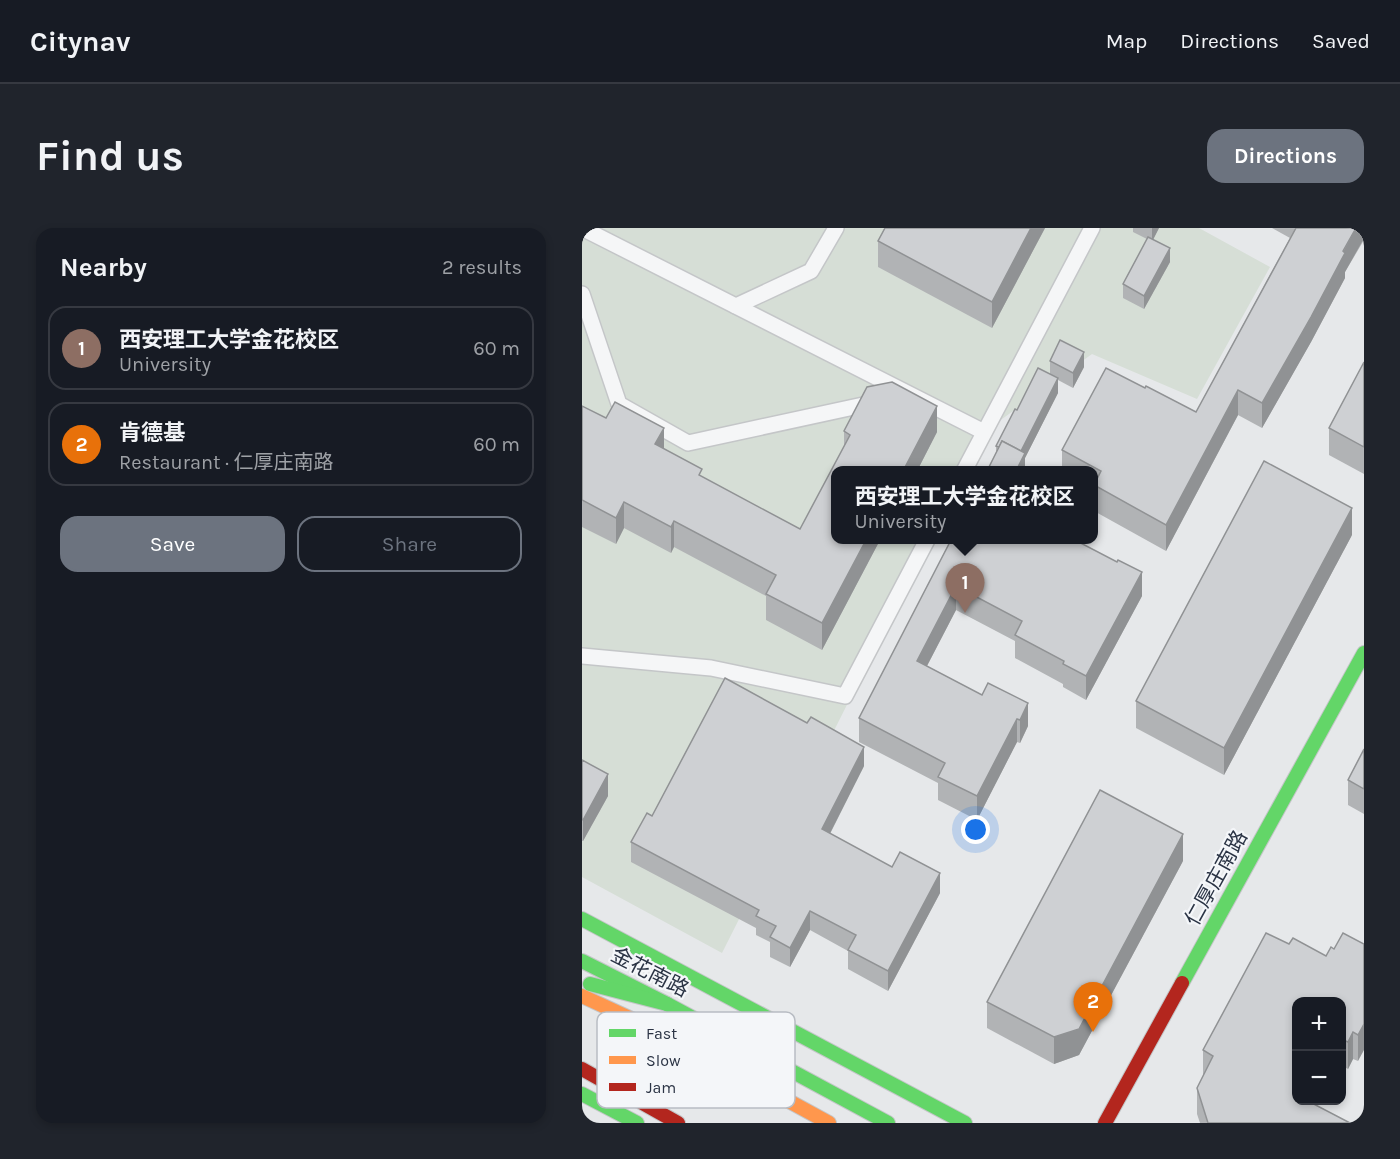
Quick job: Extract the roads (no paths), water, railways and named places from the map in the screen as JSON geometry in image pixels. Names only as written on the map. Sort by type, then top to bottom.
[{"type":"main road","name":"仁厚庄南路","points":[[1105,1123],[1364,653]]},
{"type":"main road","points":[[582,919],[757,1012]]},
{"type":"main road","name":"金花南路","points":[[582,961],[682,1012]]},
{"type":"main road","points":[[582,982],[667,1004]]},
{"type":"main road","points":[[582,996],[617,1012]]},
{"type":"main road","points":[[795,1032],[965,1123]]},
{"type":"main road","points":[[582,1069],[597,1079]]},
{"type":"main road","name":"金花南路","points":[[795,1073],[888,1123]]},
{"type":"main road","points":[[582,1088],[597,1100]]},
{"type":"main road","points":[[582,1094],[597,1102]]},
{"type":"main road","points":[[795,1104],[829,1123]]},
{"type":"main road","points":[[609,1108],[637,1123]]},
{"type":"main road","points":[[650,1108],[678,1123]]},
{"type":"lane","points":[[582,228],[984,432]]},
{"type":"lane","points":[[736,306],[811,271],[836,228]]},
{"type":"lane","points":[[967,466],[1092,228]]},
{"type":"lane","points":[[582,294],[619,404],[688,443],[909,394]]},
{"type":"lane","points":[[582,656],[711,668],[845,696],[925,544]]},
{"type":"place","name":"西安理工大学金花校区","points":[[965,613]]},
{"type":"place","name":"肯德基","points":[[1093,1032]]}]
